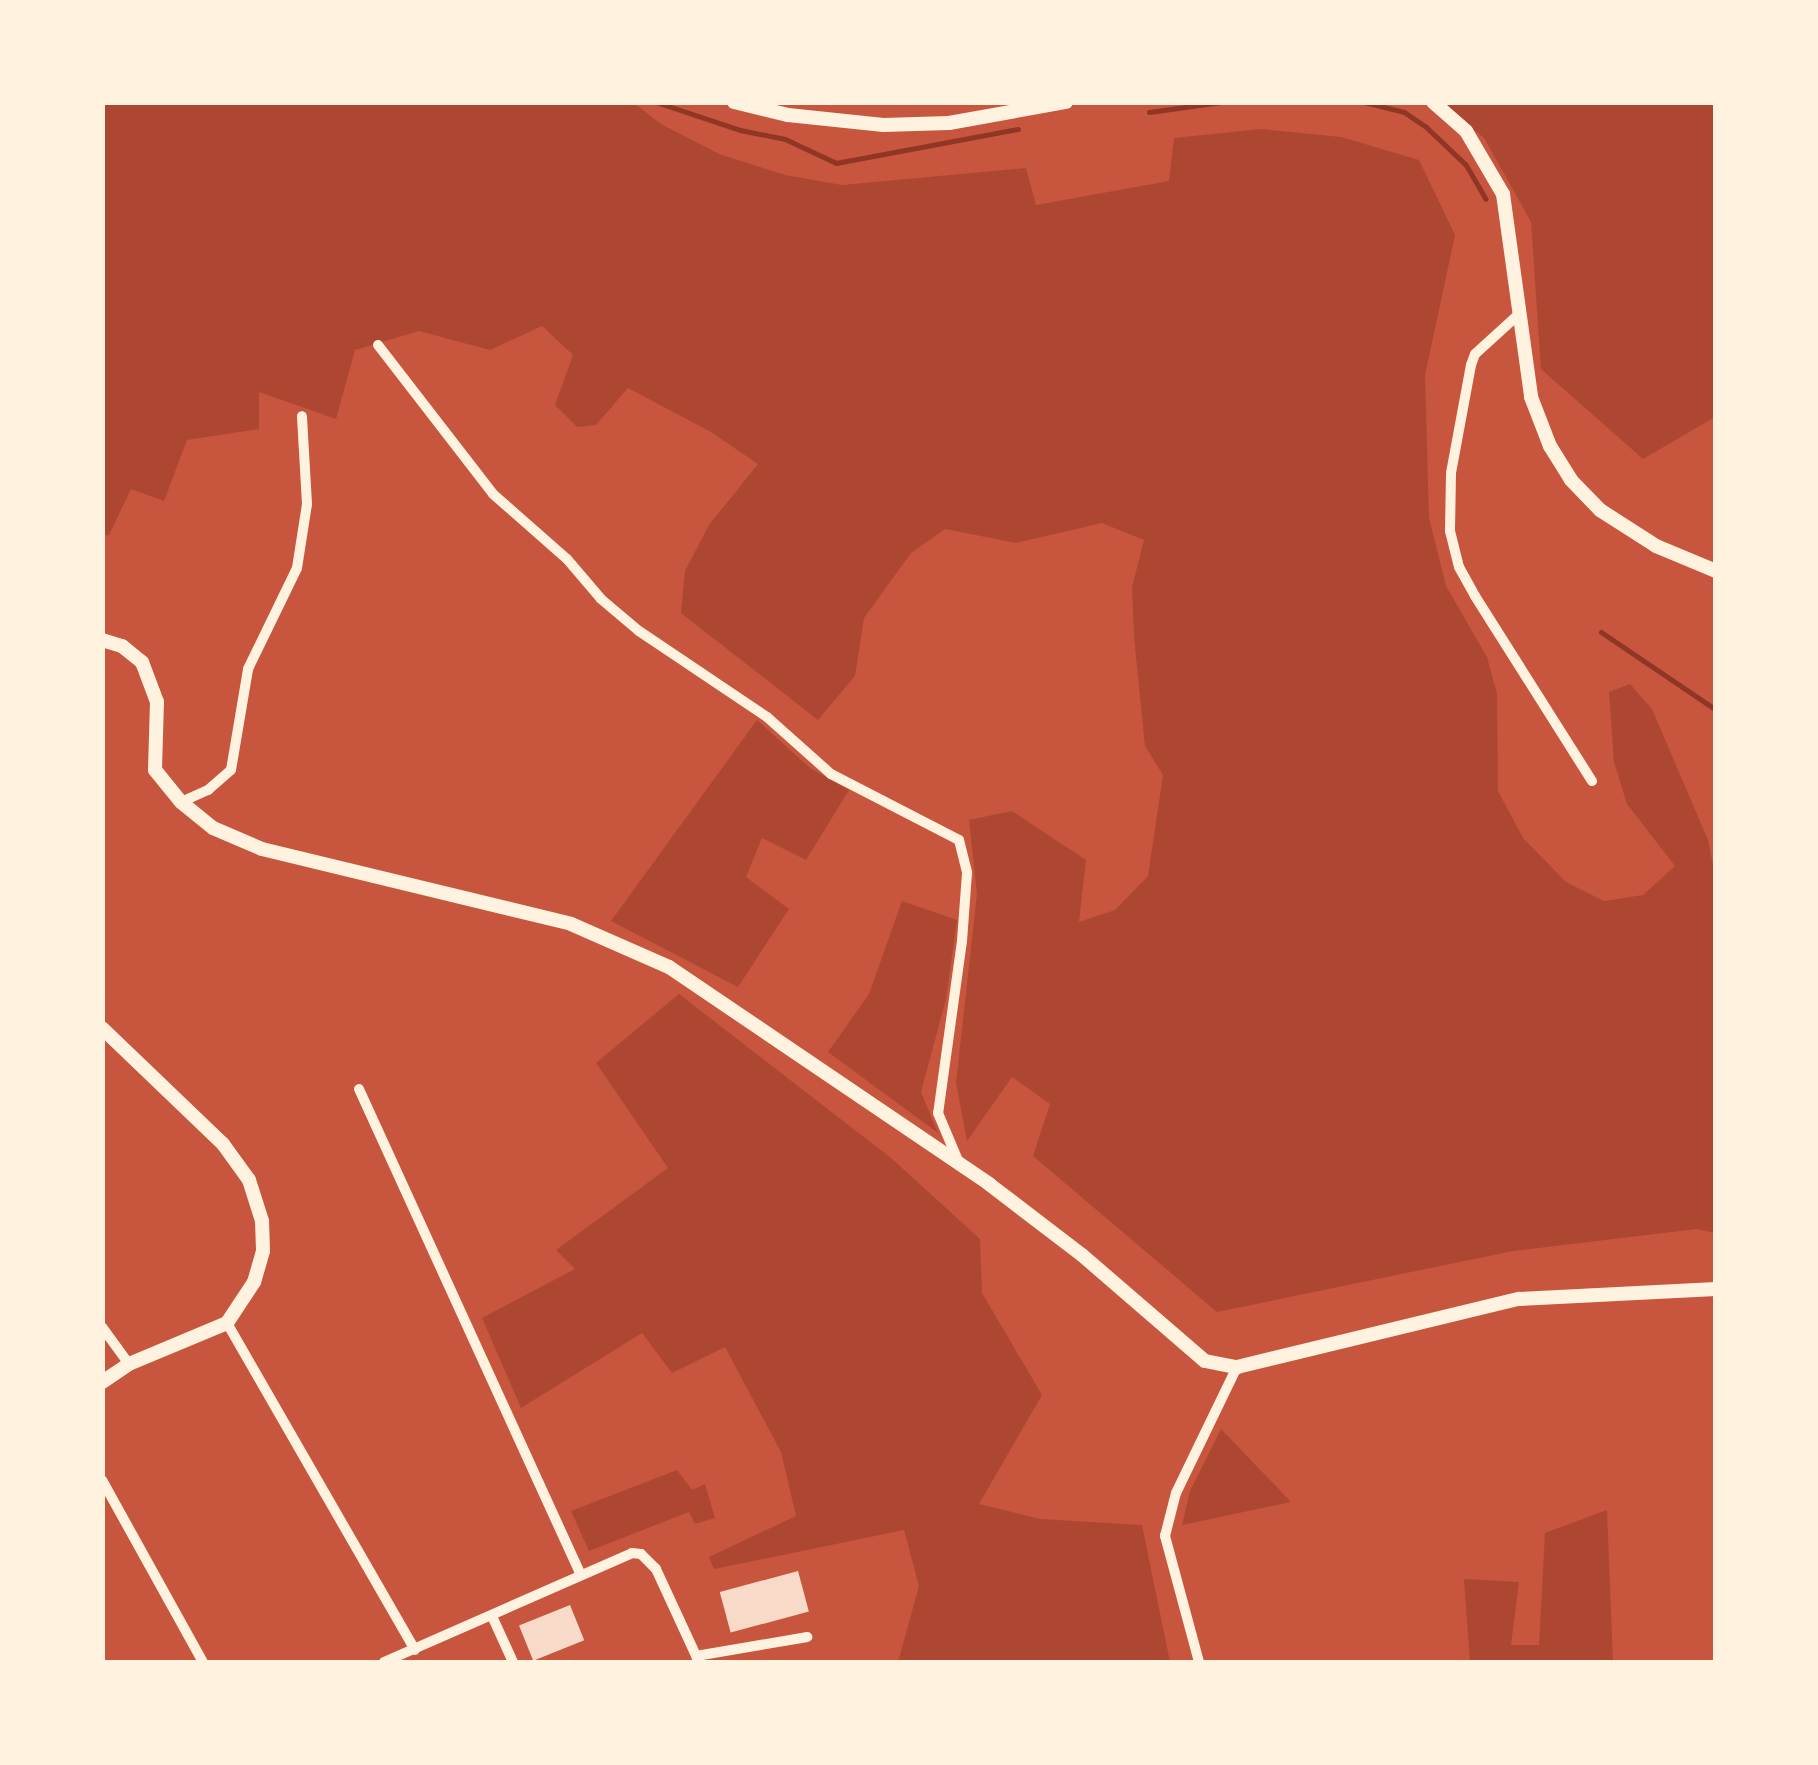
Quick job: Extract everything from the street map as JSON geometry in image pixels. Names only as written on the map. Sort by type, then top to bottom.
[{"type":"street","points":[[734,102],[788,115],[883,125],[949,123],[1066,102]]},
{"type":"street","points":[[1433,102],[1452,116],[1480,148],[1503,194],[1531,397],[1550,446],[1571,480],[1624,527],[1656,546],[1716,570]]},
{"type":"street","points":[[1519,314],[1475,354],[1471,365],[1451,473],[1450,530],[1467,582],[1592,781]]},
{"type":"street","points":[[378,345],[494,494],[567,559],[601,599],[639,631],[767,717],[820,767],[959,840],[967,874],[962,942],[938,1113],[960,1164]]},
{"type":"street","points":[[181,802],[208,790],[231,770],[248,670],[297,568],[307,504],[302,416]]},
{"type":"street","points":[[102,640],[122,646],[142,662],[158,702],[155,770],[181,802],[214,828],[262,849],[570,924],[669,967],[960,1164],[1082,1256],[1204,1361],[1236,1367],[1519,1299],[1716,1289]]},
{"type":"street","points":[[102,1028],[223,1144],[249,1180],[262,1221],[263,1251],[254,1282],[227,1323],[129,1364],[102,1382]]},
{"type":"street","points":[[359,1089],[580,1573]]},
{"type":"street","points":[[227,1323],[415,1650]]},
{"type":"street","points":[[102,1327],[129,1364]]},
{"type":"street","points":[[1199,1662],[1165,1536],[1176,1493],[1236,1367]]},
{"type":"street","points":[[102,1480],[203,1662]]},
{"type":"street","points":[[384,1662],[580,1573],[621,1556],[642,1554],[656,1570],[698,1660],[807,1637]]},
{"type":"street","points":[[492,1616],[513,1662]]},
{"type":"shaded area","points":[[102,103],[634,103],[661,124],[719,154],[785,175],[842,185],[1026,168],[1036,205],[1169,181],[1174,138],[1261,129],[1341,137],[1419,160],[1455,235],[1425,375],[1429,518],[1446,586],[1487,657],[1497,694],[1498,791],[1523,838],[1566,882],[1604,901],[1643,895],[1675,866],[1627,804],[1614,762],[1609,692],[1630,684],[1652,709],[1708,840],[1716,880],[1715,1233],[1697,1229],[1513,1251],[1217,1312],[1033,1156],[1050,1104],[1012,1077],[967,1141],[956,1083],[977,894],[969,820],[1012,811],[1086,860],[1079,922],[1115,910],[1148,876],[1163,775],[1145,746],[1134,636],[1132,587],[1144,540],[1102,523],[1016,543],[945,529],[911,553],[864,618],[855,676],[818,720],[681,613],[685,571],[709,525],[758,464],[711,432],[628,388],[596,425],[577,427],[555,405],[573,355],[542,326],[490,350],[419,331],[355,350],[336,419],[259,392],[259,429],[187,440],[164,501],[131,489],[109,535],[103,535]]},
{"type":"shaded area","points":[[1442,103],[1715,103],[1715,417],[1643,459],[1541,369],[1531,222],[1484,138]]},
{"type":"shaded area","points":[[757,720],[810,768],[849,790],[806,860],[762,838],[746,877],[789,909],[738,987],[611,921]]},
{"type":"shaded area","points":[[902,901],[957,920],[946,999],[921,1092],[938,1133],[828,1052],[869,994]]},
{"type":"shaded area","points":[[679,994],[891,1158],[980,1239],[982,1293],[1042,1395],[979,1504],[1040,1519],[1142,1525],[1170,1662],[898,1662],[919,1586],[904,1530],[714,1569],[709,1557],[796,1516],[781,1452],[725,1347],[672,1373],[642,1333],[521,1408],[482,1318],[575,1269],[556,1250],[668,1168],[596,1063]]},
{"type":"shaded area","points":[[1221,1429],[1291,1502],[1182,1525],[1190,1491]]},
{"type":"shaded area","points":[[677,1470],[692,1490],[705,1484],[715,1518],[695,1524],[689,1512],[589,1551],[571,1511]]},
{"type":"shaded area","points":[[1607,1510],[1613,1662],[1470,1662],[1464,1579],[1519,1582],[1511,1645],[1539,1645],[1545,1533]]},
{"type":"building","points":[[798,1571],[809,1612],[731,1633],[720,1592]]},
{"type":"building","points":[[570,1605],[584,1640],[533,1661],[519,1626]]},
{"type":"waterway","points":[[656,102],[740,130],[785,139],[836,163],[1018,129]]},
{"type":"waterway","points":[[1149,112],[1221,102]]},
{"type":"waterway","points":[[1364,102],[1404,112],[1426,127],[1466,165],[1486,199]]},
{"type":"waterway","points":[[1601,632],[1716,710]]}]
